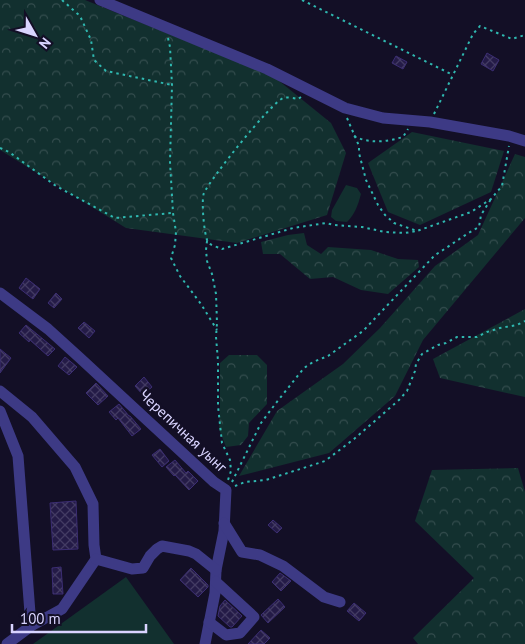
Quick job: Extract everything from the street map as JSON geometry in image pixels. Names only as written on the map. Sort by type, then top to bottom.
[{"type":"street","points":[[100,0],[267,69],[345,108],[382,118],[430,122],[509,136],[525,141]]},
{"type":"street","name":"Черепичная уынг","points":[[0,293],[48,329],[214,482],[226,490],[224,531],[216,576],[216,593],[205,644]]},
{"type":"street","points":[[0,391],[32,417],[75,467],[93,504],[96,559],[62,609],[31,626],[7,644]]},
{"type":"street","points":[[0,411],[18,456],[31,626]]},
{"type":"street","points":[[224,523],[242,552],[260,556],[283,566],[324,597],[340,602]]},
{"type":"street","points":[[96,559],[132,569],[142,568],[150,556],[162,546],[196,554],[254,617],[240,633],[226,635],[209,622]]},
{"type":"path","points":[[62,0],[80,16],[91,40],[94,60],[106,72],[172,85]]},
{"type":"path","points":[[302,0],[453,75]]},
{"type":"path","points":[[165,26],[170,47],[172,85],[170,162],[176,232],[171,258],[180,276],[201,304],[216,330]]},
{"type":"path","points":[[430,122],[472,34],[480,26],[512,39],[525,35]]},
{"type":"path","points":[[226,490],[231,471],[230,460],[222,443],[219,415],[216,294],[207,261],[203,194],[219,170],[266,114],[283,98],[293,97],[298,99],[309,90]]},
{"type":"path","points":[[345,108],[347,119],[359,146],[366,180],[378,205],[394,223],[418,231]]},
{"type":"path","points":[[354,136],[361,140],[377,142],[393,140],[403,137],[407,132],[410,120]]},
{"type":"path","points":[[226,490],[262,423],[304,368],[328,356],[362,331],[435,255],[479,227],[481,215],[502,186],[509,149],[509,136]]},
{"type":"path","points":[[0,148],[9,152],[56,186],[115,218],[173,212]]},
{"type":"path","points":[[207,241],[211,245],[222,249],[293,228],[326,223],[385,232],[405,233],[418,231],[470,212],[491,199]]},
{"type":"path","points":[[226,490],[245,482],[266,480],[325,461],[399,400],[407,391],[416,364],[422,354],[457,337],[477,337],[487,332],[517,325],[525,321]]},
{"type":"green space","points":[[0,0],[85,0],[273,76],[331,123],[346,153],[327,215],[237,243],[126,228],[0,150]]},
{"type":"green space","points":[[412,132],[504,151],[491,192],[420,225],[388,212],[368,163]]},
{"type":"green space","points":[[515,154],[525,157],[525,218],[423,340],[395,396],[329,453],[239,476],[277,411],[343,364],[380,328],[435,266],[478,235]]},
{"type":"green space","points":[[346,185],[357,188],[361,194],[356,209],[347,222],[336,221],[331,217],[332,210]]},
{"type":"green space","points":[[304,233],[307,245],[321,254],[328,247],[371,250],[398,259],[418,260],[419,267],[388,294],[361,290],[333,277],[310,279],[280,254],[263,254],[261,242]]},
{"type":"green space","points":[[525,309],[525,397],[440,378],[433,359]]},
{"type":"green space","points":[[229,355],[257,355],[267,365],[267,404],[249,423],[248,436],[241,445],[226,447],[219,429],[220,363]]},
{"type":"green space","points":[[518,468],[525,492],[525,644],[418,644],[413,638],[474,578],[415,521],[432,470]]},
{"type":"green space","points":[[126,577],[174,644],[33,644]]},
{"type":"building","points":[[487,53],[499,60],[493,71],[481,64]]},
{"type":"building","points":[[396,56],[407,62],[403,69],[392,63]]},
{"type":"building","points":[[26,278],[40,289],[33,299],[19,288]]},
{"type":"building","points":[[56,293],[62,299],[54,308],[48,303]]},
{"type":"building","points":[[84,322],[95,331],[89,338],[78,328]]},
{"type":"building","points":[[26,325],[55,349],[48,356],[19,333]]},
{"type":"building","points":[[0,349],[11,358],[0,373]]},
{"type":"building","points":[[65,357],[77,367],[69,375],[58,366]]},
{"type":"building","points":[[144,377],[152,387],[143,395],[135,386]]},
{"type":"building","points":[[96,383],[108,396],[98,405],[86,393]]},
{"type":"building","points":[[119,404],[141,429],[132,436],[118,418],[116,420],[109,412]]},
{"type":"building","points":[[160,449],[169,461],[162,467],[152,455]]},
{"type":"building","points":[[175,460],[186,473],[188,471],[198,481],[189,490],[166,467]]},
{"type":"building","points":[[76,501],[78,549],[53,550],[50,503]]},
{"type":"building","points":[[273,520],[282,528],[277,533],[268,525]]},
{"type":"building","points":[[61,567],[63,594],[53,594],[52,568]]},
{"type":"building","points":[[191,568],[208,585],[198,597],[180,580]]},
{"type":"building","points":[[280,573],[291,581],[281,591],[272,582]]},
{"type":"building","points":[[278,599],[285,607],[268,623],[261,615]]},
{"type":"building","points":[[225,600],[242,616],[232,627],[218,616],[220,606]]},
{"type":"building","points":[[354,603],[366,613],[359,621],[347,611]]},
{"type":"building","points":[[261,630],[270,638],[264,644],[248,644]]}]
